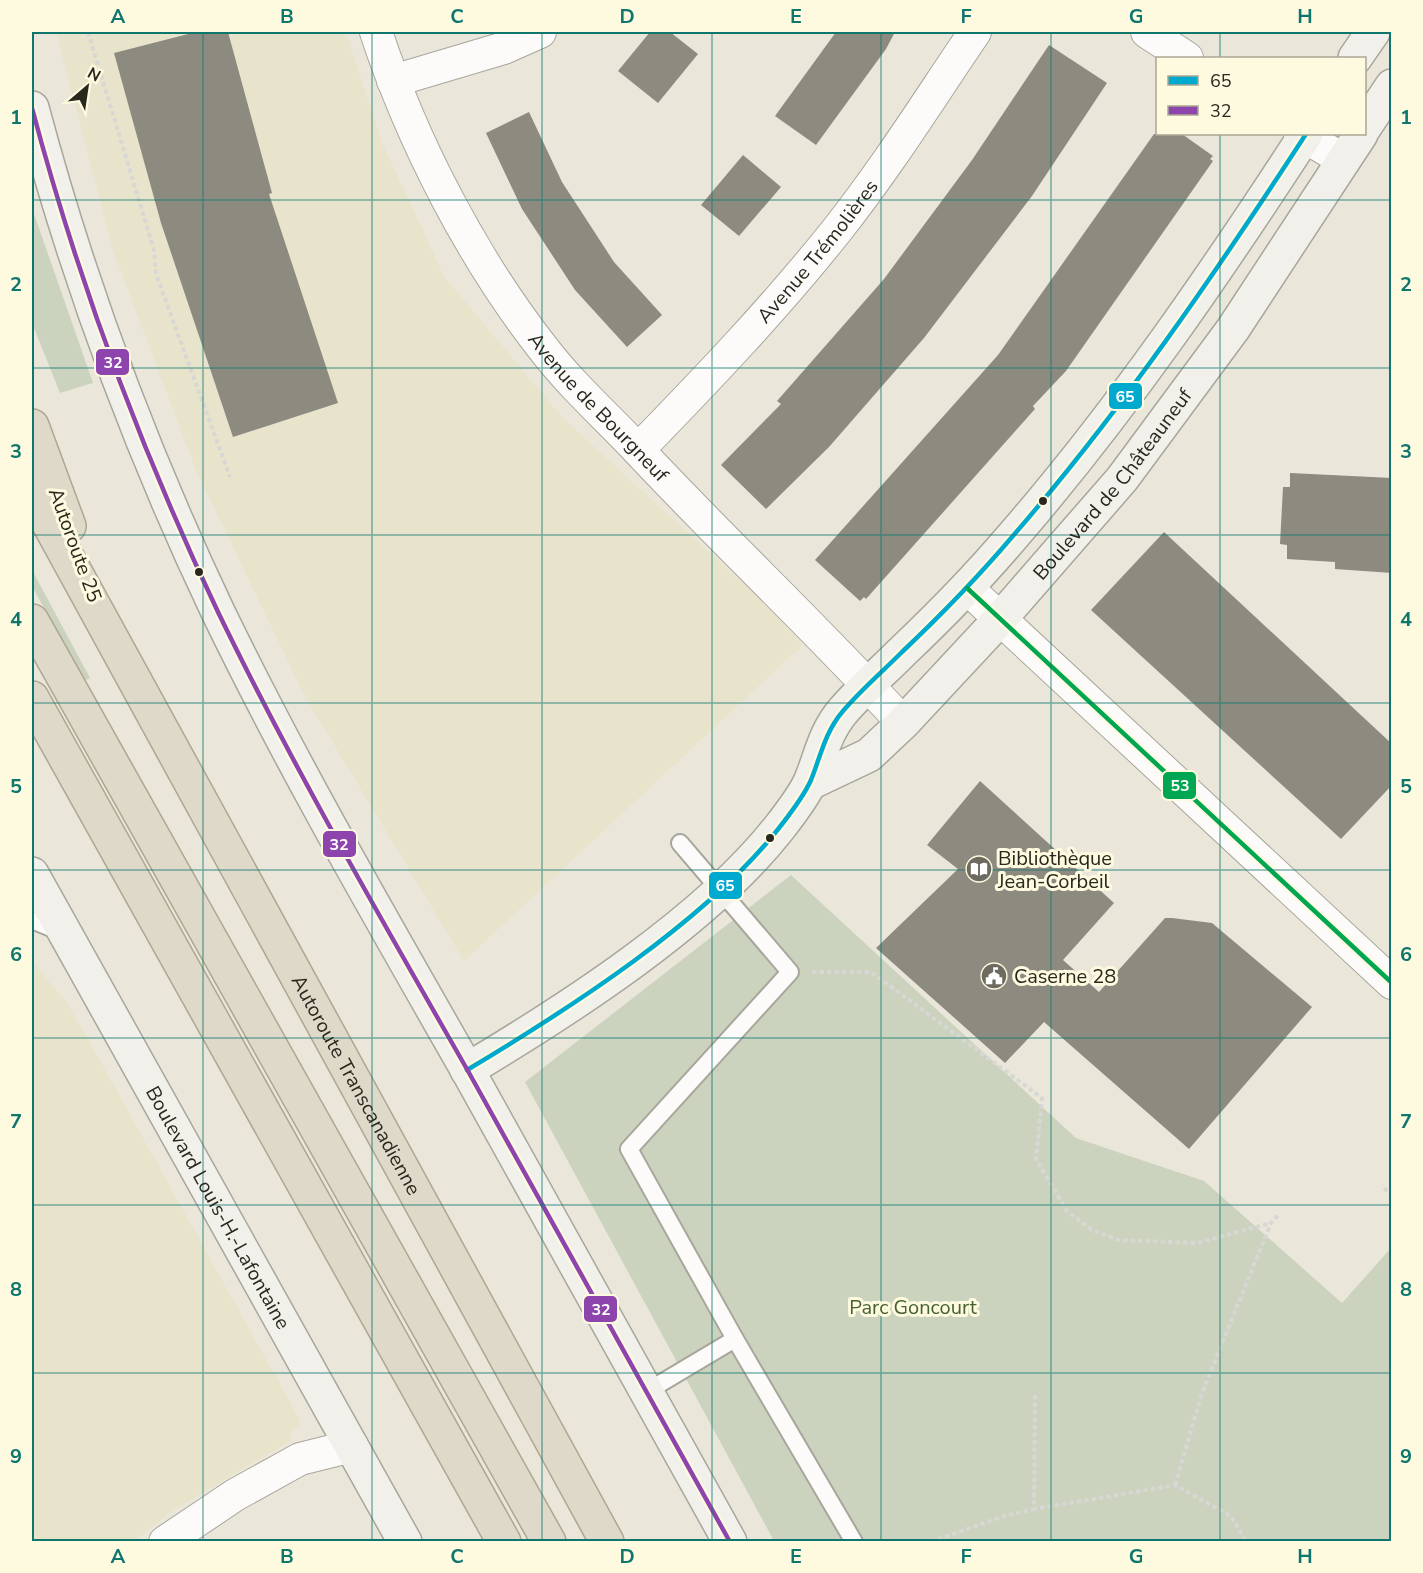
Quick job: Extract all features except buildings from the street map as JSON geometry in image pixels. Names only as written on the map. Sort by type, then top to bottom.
[{"type":"highway","name":"Autoroute 25","points":[[32,426],[107,629]]},
{"type":"highway","points":[[32,494],[107,629]]},
{"type":"highway","points":[[32,621],[549,1542]]},
{"type":"highway","name":"Autoroute Transcanadienne","points":[[107,629],[607,1542]]},
{"type":"highway","points":[[32,699],[504,1542]]},
{"type":"main road","points":[[1356,57],[1372,32]]},
{"type":"main road","points":[[1366,126],[1392,86]]},
{"type":"main road","points":[[32,108],[69,236],[138,429],[191,552],[273,721],[730,1542]]},
{"type":"main road","name":"Boulevard de Châteauneuf","points":[[467,1070],[608,978],[670,933],[720,890],[778,829],[810,783],[825,737],[840,714],[867,684],[967,588],[1085,450],[1142,376],[1252,219],[1302,135]]},
{"type":"main road","name":"Boulevard de Châteauneuf","points":[[810,783],[869,755],[903,723],[1000,619],[1122,479],[1180,404],[1283,255],[1353,147]]},
{"type":"main road","name":"Boulevard Louis-H.-Lafontaine","points":[[32,874],[405,1542]]},
{"type":"street","name":"Avenue de Bourgneuf","points":[[376,32],[393,81],[431,166],[491,275],[542,348],[903,723]]},
{"type":"street","points":[[393,81],[504,48],[540,32]]},
{"type":"street","name":"Avenue Trémolières","points":[[638,450],[712,375],[838,229],[888,161],[975,32]]},
{"type":"street","points":[[1147,32],[1185,57]]},
{"type":"street","points":[[1307,135],[1353,147]]},
{"type":"street","points":[[967,588],[1392,983]]},
{"type":"street","points":[[165,1542],[235,1495],[300,1459],[352,1446]]},
{"type":"lane","points":[[680,843],[790,972],[629,1149],[735,1339],[854,1542]]},
{"type":"lane","points":[[32,920],[64,932]]},
{"type":"lane","points":[[646,1392],[735,1339]]},
{"type":"path","points":[[88,32],[154,250],[156,274],[230,477]]},
{"type":"path","points":[[790,972],[871,972],[1042,1098],[1036,1159],[1067,1211],[1092,1230],[1119,1240],[1197,1243],[1271,1223]]},
{"type":"path","points":[[1384,1188],[1392,1195]]},
{"type":"path","points":[[1175,1485],[1202,1393],[1271,1223],[1280,1214]]},
{"type":"path","points":[[1034,1509],[1035,1395]]},
{"type":"path","points":[[931,1542],[1001,1517],[1034,1509],[1175,1485],[1231,1516],[1246,1542]]},
{"type":"shaded area","points":[[56,32],[346,32],[382,142],[444,276],[562,417],[762,601],[803,645],[464,961],[304,695],[195,468],[113,251]]},
{"type":"shaded area","points":[[32,961],[67,1003],[82,1028],[300,1420],[299,1426],[290,1434],[292,1440],[175,1509],[135,1541],[32,1541]]},
{"type":"green space","points":[[32,208],[93,383],[60,393],[32,323]]},
{"type":"green space","points":[[32,570],[90,678],[84,681],[32,586]]},
{"type":"green space","name":"Parc Goncourt","points":[[791,875],[1076,1138],[1204,1181],[1342,1303],[1391,1248],[1391,1541],[774,1541],[525,1082]]},
{"type":"transit line","name":"32","points":[[32,108],[70,237],[113,364],[163,489],[218,612],[339,844],[730,1542]]},
{"type":"transit line","name":"65","points":[[467,1070],[549,1020],[634,961],[714,896],[749,863],[779,828],[805,792],[828,735],[843,711],[973,581],[1092,440],[1202,290],[1305,135]]},
{"type":"transit line","name":"53","points":[[967,588],[1392,983]]},
{"type":"place","name":"Bibliothèque Jean-Corbeil","points":[[979,869]]},
{"type":"place","name":"Caserne 28","points":[[994,976]]}]
